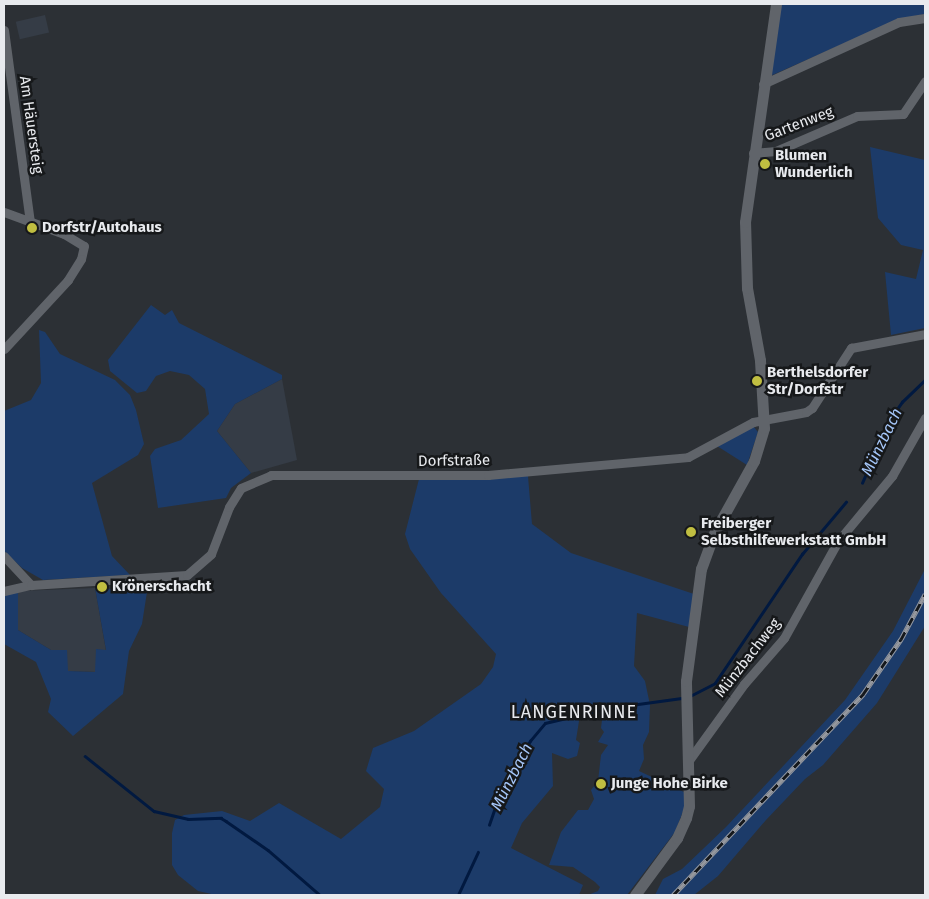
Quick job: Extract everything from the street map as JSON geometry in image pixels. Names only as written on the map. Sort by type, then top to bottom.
[{"type":"street","points":[[635,895],[677,838],[686,818],[689,806],[686,681],[701,569],[715,531],[754,461],[763,437],[764,420],[760,360],[746,288],[745,222],[753,153],[776,4]]},
{"type":"street","points":[[763,84],[899,22],[925,18]]},
{"type":"street","name":"Am Häuersteig","points":[[4,30],[30,223]]},
{"type":"street","name":"Gartenweg","points":[[753,153],[776,151],[857,116],[902,114],[925,81]]},
{"type":"street","points":[[4,212],[74,239],[84,246],[83,252],[68,280],[4,350]]},
{"type":"street","name":"Dorfstraße","points":[[4,591],[31,585],[187,575],[210,554],[230,507],[241,488],[270,475],[488,475],[625,461],[681,458],[698,453],[753,422],[799,415],[812,408],[850,348],[925,334]]},
{"type":"street","name":"Münzbachweg","points":[[687,763],[744,684],[784,638],[838,541],[892,476],[925,418]]},
{"type":"street","points":[[4,556],[31,585]]},
{"type":"shaded area","points":[[780,4],[925,4],[925,14],[899,19],[768,77]]},
{"type":"shaded area","points":[[45,15],[49,33],[20,39],[16,22]]},
{"type":"shaded area","points":[[870,147],[925,160],[925,328],[891,335],[885,272],[916,279],[923,250],[901,245],[878,218]]},
{"type":"shaded area","points":[[151,305],[165,315],[172,310],[179,323],[282,375],[282,379],[235,404],[217,431],[251,473],[231,488],[226,498],[158,508],[150,456],[155,449],[181,440],[209,414],[205,389],[189,375],[170,371],[156,376],[146,391],[137,393],[110,371],[108,360]]},
{"type":"shaded area","points":[[39,330],[45,332],[60,354],[115,380],[130,395],[136,410],[144,444],[138,455],[92,483],[112,556],[130,575],[43,580],[22,568],[4,551],[4,411],[31,400],[41,383]]},
{"type":"shaded area","points":[[282,379],[297,460],[251,473],[217,431],[235,404]]},
{"type":"shaded area","points":[[753,426],[758,432],[747,465],[717,446]]},
{"type":"shaded area","points":[[528,476],[532,524],[571,553],[694,594],[689,627],[637,613],[634,666],[645,681],[650,705],[649,732],[643,745],[644,759],[639,771],[684,792],[684,809],[675,832],[627,895],[588,895],[598,891],[600,887],[595,882],[573,867],[549,865],[561,832],[578,810],[588,810],[594,799],[591,790],[598,781],[601,755],[608,745],[598,742],[604,732],[601,728],[604,704],[600,702],[576,710],[579,721],[576,740],[580,743],[577,756],[568,759],[552,753],[553,786],[522,823],[511,848],[583,885],[579,895],[216,895],[198,891],[178,875],[172,865],[172,833],[175,820],[184,815],[222,811],[250,821],[279,803],[341,839],[380,807],[384,789],[366,771],[373,748],[414,731],[481,684],[493,667],[496,654],[441,593],[410,549],[405,534],[419,479]]},
{"type":"shaded area","points":[[925,569],[925,626],[877,703],[823,765],[805,779],[766,820],[718,876],[694,895],[655,895],[663,879],[682,869],[726,827],[845,700],[893,631]]},
{"type":"shaded area","points":[[95,588],[106,651],[96,649],[96,672],[68,671],[51,650],[18,630],[18,591]]},
{"type":"shaded area","points":[[95,588],[147,592],[142,624],[129,651],[123,694],[73,736],[48,712],[51,699],[36,662],[4,644],[4,595],[18,591],[18,630],[51,650],[67,650],[68,671],[95,672],[96,649],[106,650]]},
{"type":"waterway","name":"Münzbach","points":[[862,483],[890,419],[902,402],[925,380]]},
{"type":"waterway","name":"Münzbach","points":[[690,696],[715,683],[802,554],[846,502]]},
{"type":"waterway","name":"Münzbach","points":[[489,825],[499,796],[530,741],[545,723],[609,708],[681,698]]},
{"type":"waterway","points":[[85,756],[154,811],[188,819],[221,818],[268,850],[320,895]]},
{"type":"waterway","name":"Münzbach","points":[[458,895],[478,852]]},
{"type":"railway","points":[[673,895],[863,694],[901,639],[925,594]]},
{"type":"place","name":"Blumen Wunderlich","points":[[765,164]]},
{"type":"place","name":"Dorfstr/Autohaus","points":[[32,228]]},
{"type":"place","name":"Berthelsdorfer Str/Dorfstr","points":[[757,381]]},
{"type":"place","name":"Freiberger Selbsthilfewerkstatt GmbH","points":[[691,532]]},
{"type":"place","name":"Krönerschacht","points":[[102,587]]},
{"type":"place","name":"Junge Hohe Birke","points":[[601,784]]},
{"type":"district","name":"LANGENRINNE","points":[[574,712]]}]
